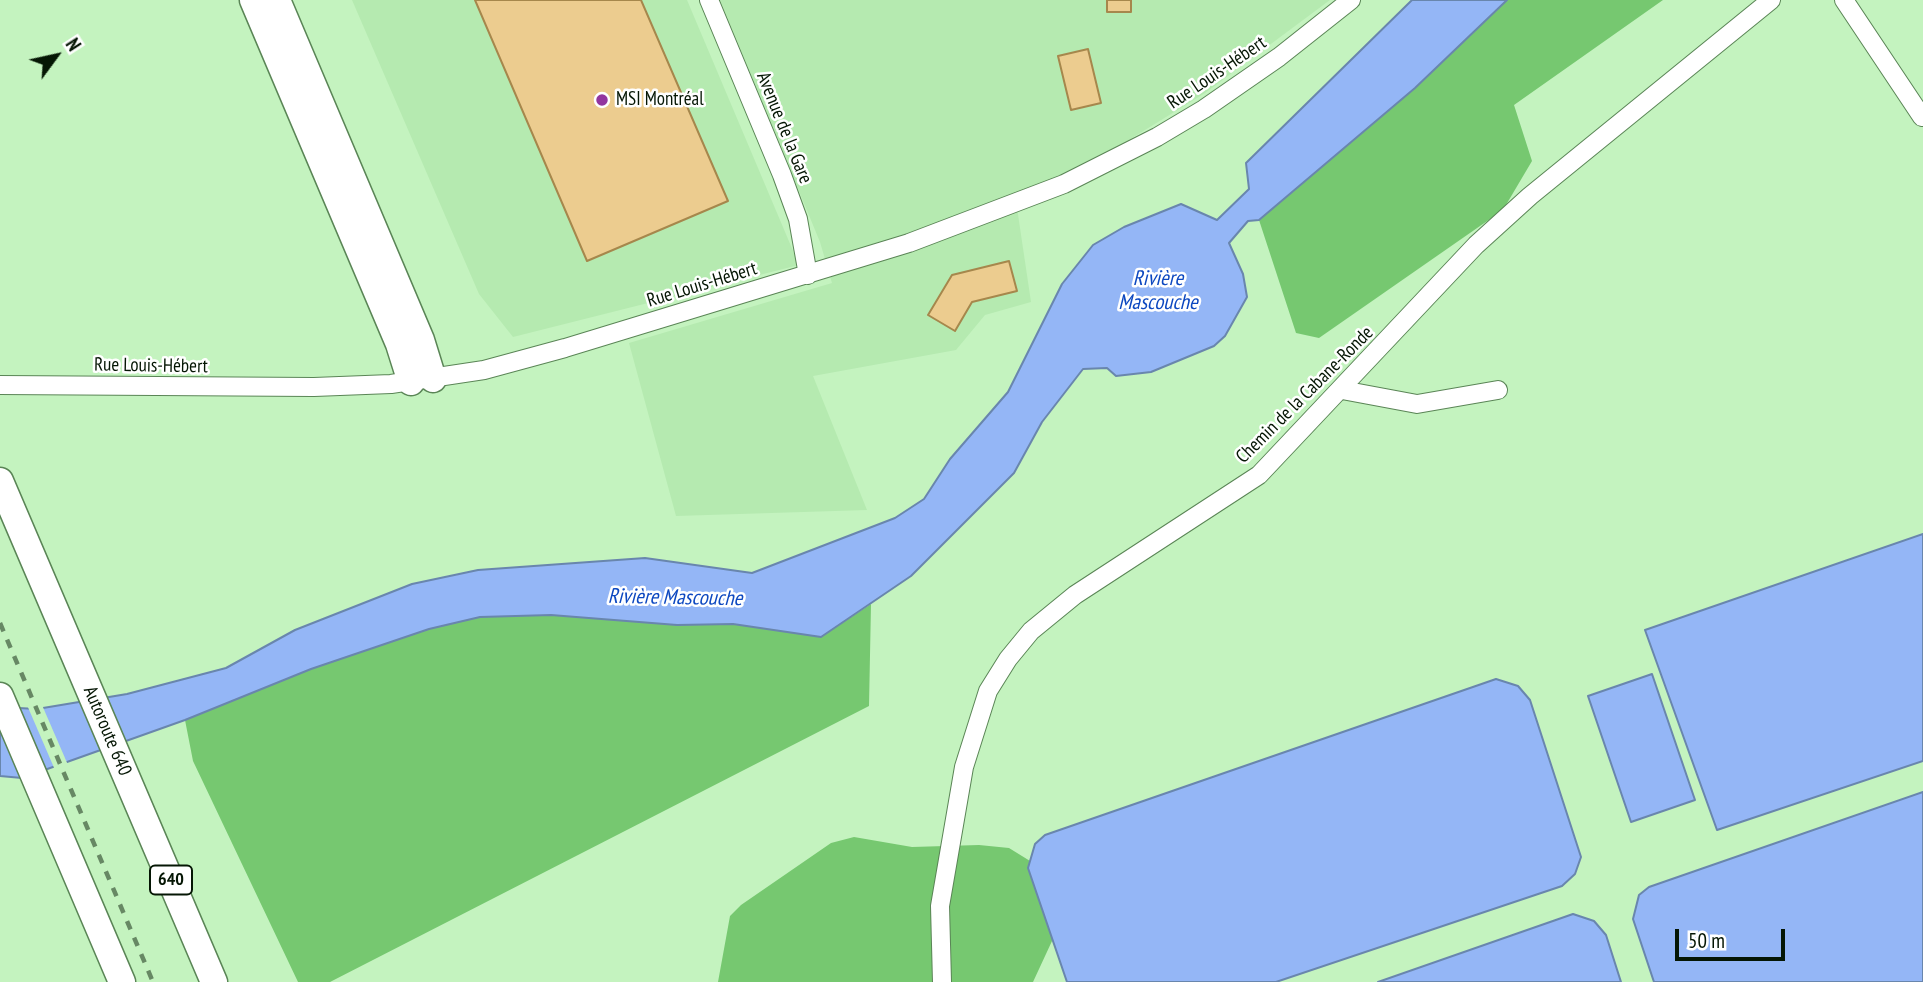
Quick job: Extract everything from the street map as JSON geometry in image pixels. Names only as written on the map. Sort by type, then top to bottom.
[{"type":"highway","points":[[253,0],[394,331],[422,380]]},
{"type":"highway","points":[[277,0],[421,340],[422,380]]},
{"type":"highway","name":"Autoroute 640","points":[[0,481],[214,982]]},
{"type":"highway","points":[[0,696],[122,982]]},
{"type":"street","name":"Avenue de la Gare","points":[[709,0],[798,219],[808,275]]},
{"type":"street","name":"Rue Louis-Hébert","points":[[0,385],[314,387],[422,380],[537,356],[808,275],[947,230],[1087,173],[1157,137],[1214,102],[1288,50],[1351,0]]},
{"type":"street","name":"Chemin de la Cabane-Ronde","points":[[942,982],[940,906],[964,767],[988,691],[1008,659],[1031,631],[1075,595],[1259,475],[1476,245],[1530,196],[1771,0]]},
{"type":"street","points":[[1844,0],[1922,117]]},
{"type":"street","points":[[1342,390],[1418,404],[1498,390]]},
{"type":"shaded area","points":[[352,0],[687,0],[799,265],[513,337],[479,294]]},
{"type":"shaded area","points":[[720,0],[1330,0],[1205,93],[1119,146],[1016,201],[1031,302],[985,315],[956,350],[813,376],[867,510],[676,516],[629,343],[832,283],[820,242]]},
{"type":"shaded area","points":[[1507,0],[1663,0],[1514,105],[1532,161],[1503,210],[1319,338],[1296,333],[1259,220],[1415,88]]},
{"type":"shaded area","points":[[871,604],[869,706],[330,982],[298,982],[193,761],[185,720],[311,669],[429,629],[480,617],[551,615],[677,625],[733,624],[821,637]]},
{"type":"shaded area","points":[[854,837],[912,847],[979,845],[1009,848],[1043,869],[1052,885],[1052,941],[1033,982],[718,982],[730,916],[741,905],[831,843]]},
{"type":"water","name":"Rivière Mascouche","points":[[1412,0],[1507,0],[1415,88],[1259,220],[1248,221],[1229,243],[1243,274],[1247,297],[1225,336],[1214,346],[1151,372],[1116,376],[1107,368],[1083,369],[1042,422],[1014,473],[911,576],[821,637],[733,624],[677,625],[551,615],[480,617],[429,629],[311,669],[185,720],[22,778],[0,776],[0,707],[37,709],[127,694],[226,668],[295,630],[412,584],[478,570],[645,558],[752,573],[895,518],[924,499],[950,459],[1008,392],[1062,284],[1093,245],[1124,227],[1181,204],[1217,220],[1249,189],[1246,163]]},
{"type":"water","points":[[1923,534],[1923,761],[1717,830],[1645,630]]},
{"type":"water","points":[[1652,674],[1695,800],[1631,822],[1588,696]]},
{"type":"water","points":[[1496,679],[1518,686],[1530,700],[1581,857],[1575,874],[1562,886],[1276,982],[1067,982],[1028,868],[1035,844],[1045,835]]},
{"type":"water","points":[[1923,792],[1923,982],[1654,982],[1633,919],[1639,895],[1649,887]]},
{"type":"water","points":[[1573,914],[1594,921],[1606,935],[1621,982],[1378,982]]},
{"type":"pier","points":[[27,705],[42,705],[68,765],[55,770]]},
{"type":"building","name":"MSI Montréal","points":[[475,0],[641,0],[728,201],[587,261]]},
{"type":"building","points":[[1107,0],[1131,0],[1131,12],[1107,12]]},
{"type":"building","points":[[1088,49],[1101,103],[1071,110],[1058,56]]},
{"type":"building","points":[[1009,261],[1017,291],[972,302],[955,331],[928,315],[952,275]]},
{"type":"railway","points":[[0,623],[153,982]]},
{"type":"place","name":"MSI Montréal","points":[[602,100]]}]
